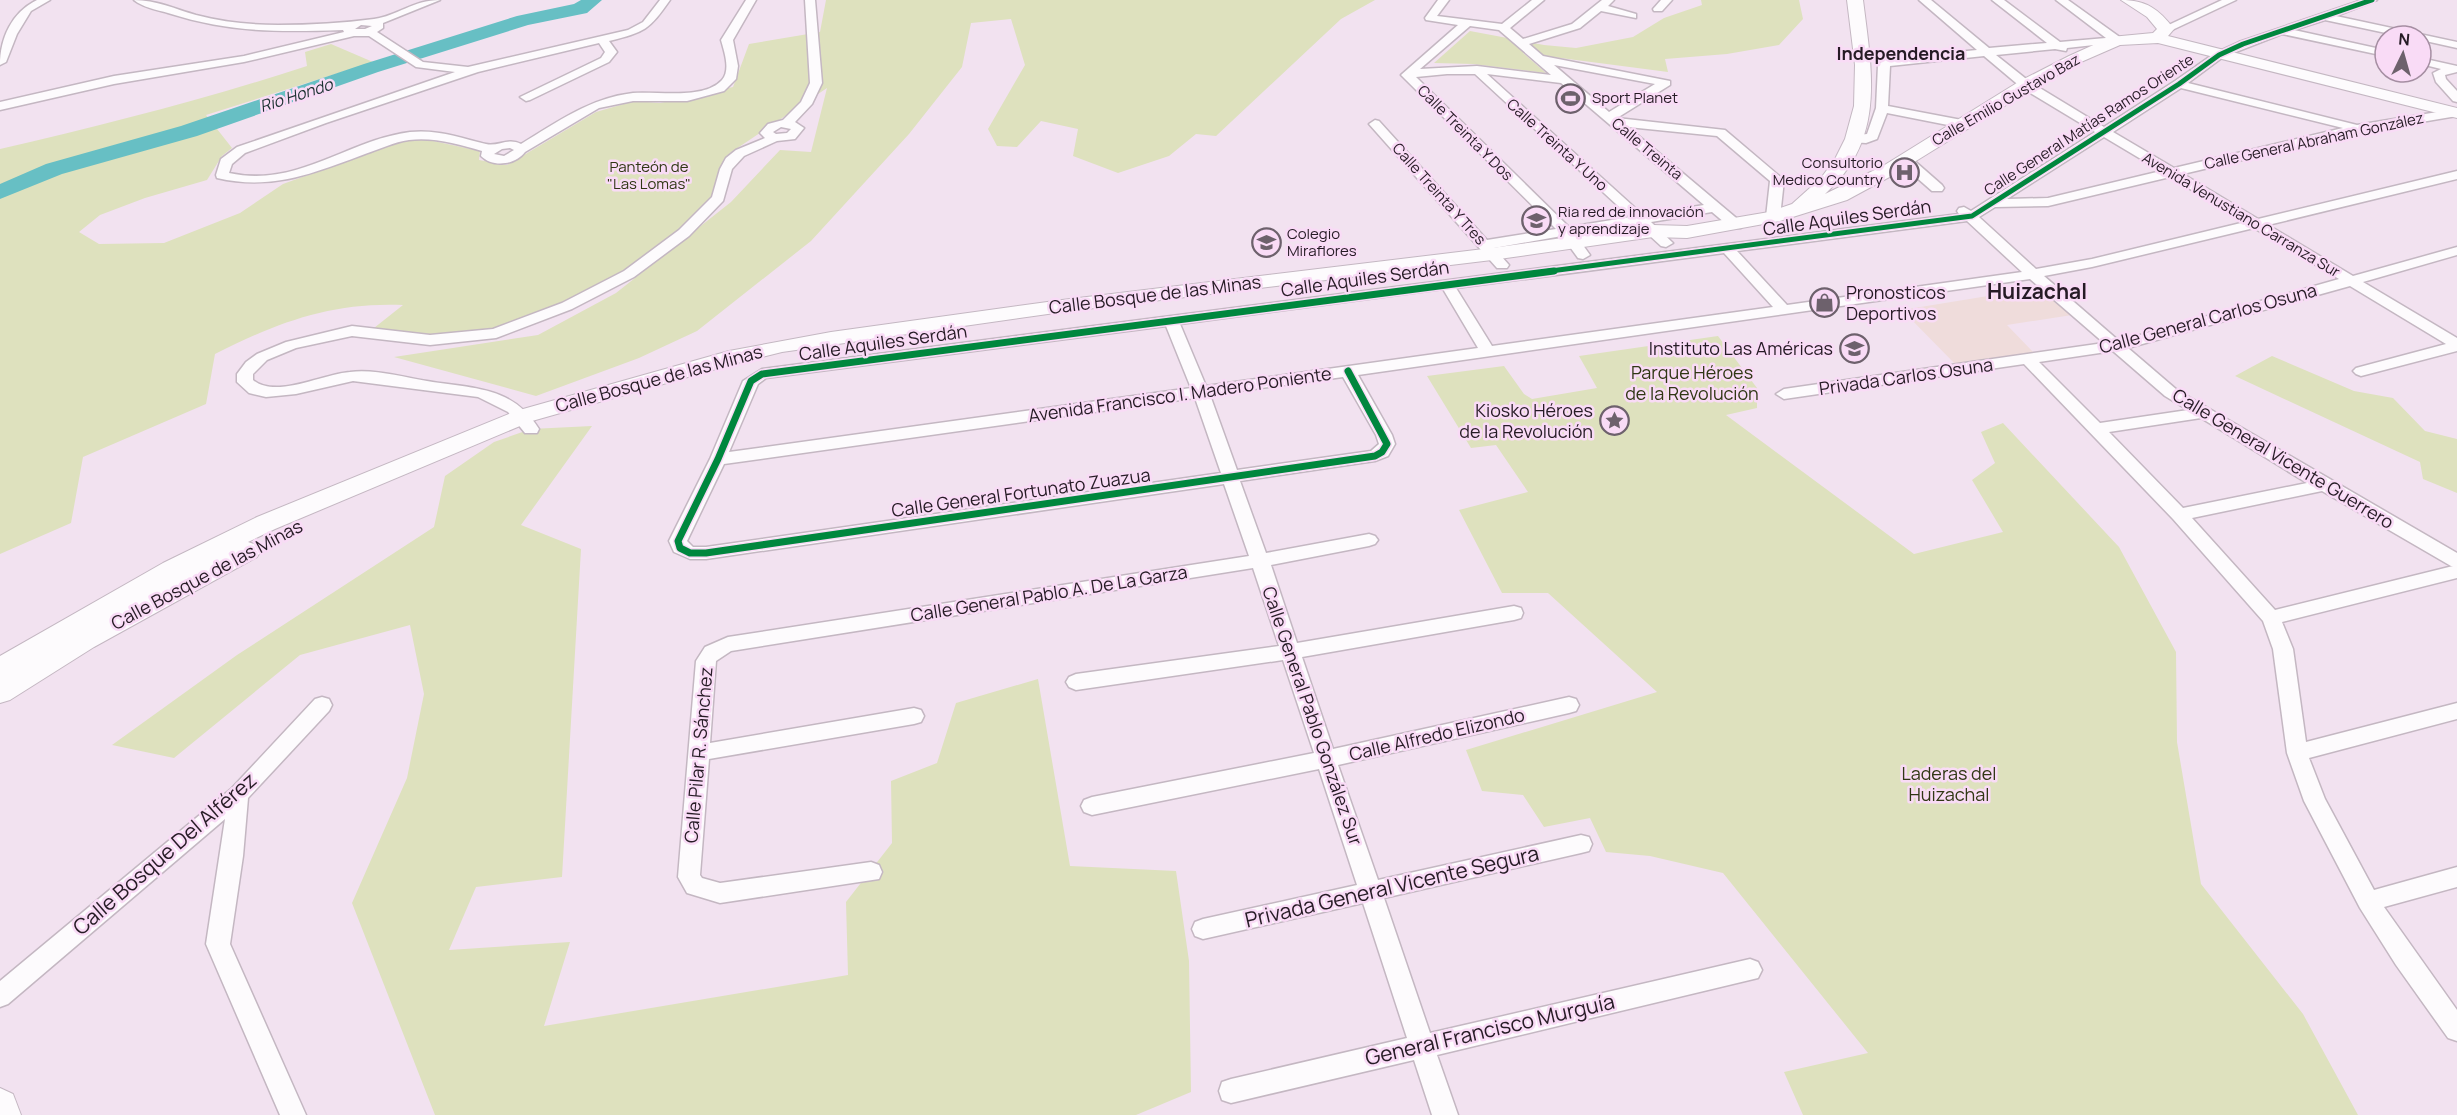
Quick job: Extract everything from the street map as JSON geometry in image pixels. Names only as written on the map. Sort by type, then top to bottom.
[{"type":"main road","points":[[1799,208],[1828,182],[1844,160],[1854,139],[1863,106],[1863,65],[1855,0]]},
{"type":"main road","points":[[2129,0],[2152,14],[2162,33]]},
{"type":"main road","points":[[2117,40],[2162,33],[2219,55],[2457,108]]},
{"type":"main road","name":"Calle Emilio Gustavo Baz","points":[[1736,225],[1773,217],[1840,196],[1905,160],[2026,85],[2117,40]]},
{"type":"main road","name":"Calle Bosque de las Minas","points":[[2,681],[84,640],[246,552],[528,422],[583,415],[669,386],[784,358],[1653,231],[1677,240],[1688,232],[1736,225]]},
{"type":"main road","points":[[0,1106],[3,1115]]},
{"type":"street","points":[[0,62],[6,36],[27,9],[45,0]]},
{"type":"street","points":[[139,0],[187,16],[242,27],[352,29]]},
{"type":"street","points":[[372,29],[435,0]]},
{"type":"street","points":[[665,0],[647,24],[632,32],[474,69],[389,98],[241,150],[226,162],[222,174],[246,180],[285,177],[394,139],[419,135],[455,139],[490,150],[487,156],[502,160],[516,156],[521,149],[595,105],[633,97],[687,97],[720,88],[730,79],[732,66],[727,40],[751,0]]},
{"type":"street","points":[[528,422],[513,407],[487,395],[353,376],[319,381],[293,390],[268,394],[250,388],[245,382],[245,374],[251,365],[276,350],[352,331],[430,340],[495,333],[567,306],[629,274],[684,233],[718,198],[726,170],[731,161],[740,153],[774,138],[786,138],[798,131],[796,126],[787,123],[806,104],[816,83],[810,0]]},
{"type":"street","points":[[1444,0],[1431,18],[1502,27],[1539,0]]},
{"type":"street","points":[[1658,9],[1667,0]]},
{"type":"street","name":"Avenida Venustiano Carranza Sur","points":[[1924,0],[2026,85],[2457,345]]},
{"type":"street","points":[[1997,0],[2075,59]]},
{"type":"street","points":[[2061,0],[2117,40]]},
{"type":"street","points":[[2162,33],[2230,0]]},
{"type":"street","name":"Calle General Matías Ramos Oriente","points":[[1966,212],[1996,203],[2179,84],[2219,55],[2280,30],[2372,0]]},
{"type":"street","points":[[1521,43],[1576,26],[1605,4],[1632,16]]},
{"type":"street","points":[[2325,16],[2373,27]]},
{"type":"street","points":[[0,106],[114,80],[244,59],[352,29],[364,22],[418,64],[474,69]]},
{"type":"street","points":[[1407,75],[1467,23]]},
{"type":"street","name":"Calle Treinta","points":[[1502,27],[1736,225]]},
{"type":"street","points":[[2280,30],[2373,50]]},
{"type":"street","points":[[2433,39],[2456,44]]},
{"type":"street","points":[[526,97],[605,60],[611,52],[603,40]]},
{"type":"street","points":[[1854,139],[1866,140],[1873,136],[1882,108],[1884,65],[1895,60],[2117,40]]},
{"type":"street","points":[[1539,58],[1666,82],[1612,120]]},
{"type":"street","points":[[389,98],[408,83],[418,64]]},
{"type":"street","points":[[2433,64],[2457,69]]},
{"type":"street","name":"Calle Treinta Y Dos","points":[[1407,75],[1429,71],[1477,69],[1565,80]]},
{"type":"street","name":"Calle Treinta Y Uno","points":[[1477,69],[1653,231]]},
{"type":"street","points":[[2457,69],[2439,73],[2440,80],[2457,108]]},
{"type":"street","name":"Calle Treinta Y Dos","points":[[1407,75],[1574,243]]},
{"type":"street","points":[[2179,84],[2356,129]]},
{"type":"street","points":[[1882,108],[1963,124]]},
{"type":"street","name":"Calle General Abraham González","points":[[1996,203],[2048,202],[2356,129],[2457,108]]},
{"type":"street","points":[[1612,120],[1721,133],[1777,180],[1773,217]]},
{"type":"street","name":"Calle Treinta Y Tres","points":[[1375,124],[1493,254]]},
{"type":"street","points":[[1905,160],[1937,188]]},
{"type":"street","name":"Avenida Francisco I. Madero Poniente","points":[[718,459],[1784,311],[2033,274],[2092,263],[2457,175]]},
{"type":"street","points":[[1574,243],[1653,231],[1717,207]]},
{"type":"street","name":"Calle Aquiles Serdán","points":[[718,459],[751,381],[762,374],[1728,249],[1966,212]]},
{"type":"street","name":"Calle General Vicente Guerrero","points":[[1966,212],[2033,274],[2171,393],[2324,485],[2457,561]]},
{"type":"street","points":[[1728,249],[1784,311]]},
{"type":"street","name":"Calle General Carlos Osuna","points":[[2029,360],[2117,346],[2457,251]]},
{"type":"street","points":[[1446,284],[1488,352]]},
{"type":"street","name":"Calle General Pablo González Sur","points":[[1171,320],[1201,393],[1260,561],[1445,1115]]},
{"type":"street","points":[[2361,371],[2457,345]]},
{"type":"street","points":[[2029,360],[2179,515],[2271,618],[2283,649],[2297,753],[2314,801],[2368,902],[2404,957],[2457,1030]]},
{"type":"street","name":"Privada Carlos Osuna","points":[[1784,394],[2029,360]]},
{"type":"street","name":"Calle General Fortunato Zuazua","points":[[718,459],[678,541],[680,548],[690,553],[1375,456],[1382,452],[1387,444],[1348,371]]},
{"type":"street","points":[[2097,429],[2202,413]]},
{"type":"street","points":[[2179,515],[2324,485]]},
{"type":"street","name":"Calle General Pablo A. De La Garza","points":[[728,644],[1260,561],[1369,540]]},
{"type":"street","points":[[2271,618],[2457,572]]},
{"type":"street","points":[[1076,682],[1290,651],[1514,613]]},
{"type":"street","name":"Calle Pilar R. Sánchez","points":[[728,644],[709,654],[706,661],[689,877],[694,886],[720,892],[871,872]]},
{"type":"street","name":"Calle Bosque Del Alférez","points":[[0,996],[238,795],[322,705]]},
{"type":"street","name":"Calle Alfredo Elizondo","points":[[1092,806],[1326,759],[1569,705]]},
{"type":"street","points":[[2297,753],[2457,711]]},
{"type":"street","points":[[698,753],[914,716]]},
{"type":"street","points":[[238,795],[232,856],[218,944],[293,1115]]},
{"type":"street","name":"Privada General Vicente Segura","points":[[1203,929],[1581,844]]},
{"type":"street","points":[[2368,902],[2457,877]]},
{"type":"street","name":"General Francisco Murguía","points":[[1231,1091],[1750,970]]},
{"type":"shaded area","points":[[2043,287],[2072,315],[2007,325],[2036,355],[1958,367],[1902,310]]},
{"type":"green space","name":"Panteón de \"Las Lomas\"","points":[[826,0],[1375,0],[1341,19],[1216,136],[1196,134],[1169,156],[1118,173],[1073,156],[1078,129],[1041,121],[1017,147],[997,146],[988,129],[1025,65],[1011,19],[971,23],[962,67],[909,134],[811,241],[697,331],[639,358],[536,396],[394,357],[538,335],[616,293],[731,202],[780,150],[811,152],[827,88],[730,153],[719,169],[714,198],[676,234],[624,273],[563,303],[495,330],[429,337],[374,328],[403,305],[353,307],[306,316],[261,332],[215,354],[206,404],[83,457],[71,523],[0,554],[0,149],[155,111],[307,66],[305,52],[331,44],[373,62],[206,115],[232,148],[222,156],[207,180],[145,198],[100,215],[79,232],[99,244],[164,243],[240,213],[283,184],[402,141],[424,139],[480,151],[479,160],[507,165],[596,112],[634,101],[660,103],[733,87],[749,44],[820,32]]},
{"type":"green space","points":[[1701,0],[1799,0],[1803,19],[1779,45],[1727,54],[1665,59],[1668,72],[1523,53],[1546,73],[1473,64],[1434,63],[1470,31],[1544,45],[1576,48],[1633,37],[1664,18],[1702,5]]},
{"type":"green space","name":"Laderas del Huizachal","points":[[1718,336],[1757,388],[1757,408],[1726,415],[1914,554],[2003,532],[1972,480],[1995,463],[1981,432],[2003,423],[2119,547],[2176,652],[2177,742],[2201,884],[2303,1014],[2358,1115],[1803,1115],[1784,1072],[1868,1053],[1723,873],[1650,856],[1606,852],[1590,818],[1544,827],[1523,795],[1482,791],[1466,750],[1657,692],[1548,593],[1502,593],[1459,510],[1528,492],[1496,445],[1471,448],[1427,376],[1504,366],[1524,394],[1532,399],[1597,388],[1579,356]]},
{"type":"green space","points":[[2272,356],[2354,391],[2393,398],[2425,431],[2457,439],[2457,493],[2423,479],[2420,462],[2235,376]]},
{"type":"green space","points":[[592,426],[521,525],[581,549],[562,877],[476,887],[449,950],[570,942],[544,1026],[848,975],[846,902],[892,843],[891,781],[937,763],[956,703],[1038,679],[1070,866],[1176,871],[1189,961],[1191,1092],[1136,1115],[435,1115],[352,903],[407,778],[424,694],[410,625],[300,655],[174,758],[112,745],[237,655],[434,527],[445,476],[494,442],[531,429]]},
{"type":"waterway","name":"Rio Hondo","points":[[0,192],[54,169],[189,131],[371,68],[524,20],[580,9],[593,0]]},
{"type":"cycle path","points":[[1348,371],[1387,444],[1382,452],[1375,456],[706,553],[690,553],[680,548],[678,541],[718,459],[751,381],[762,374],[1972,216],[2179,84],[2219,55],[2243,44],[2372,0]]},
{"type":"place","name":"Sport Planet","points":[[1571,98]]},
{"type":"place","name":"Consultorio Medico Country","points":[[1904,172]]},
{"type":"place","name":"Ria red de innovación y aprendizaje","points":[[1537,221]]},
{"type":"place","name":"Colegio Miraflores","points":[[1266,243]]},
{"type":"place","name":"Pronosticos Deportivos","points":[[1825,303]]},
{"type":"place","name":"Instituto Las Américas","points":[[1854,349]]},
{"type":"place","name":"Kiosko Héroes de la Revolución","points":[[1614,421]]},
{"type":"district","name":"Independencia","points":[[1901,54]]},
{"type":"district","name":"Huizachal","points":[[2037,292]]},
{"type":"park label","name":"Parque Héroes de la Revolución","points":[[1692,383]]}]
